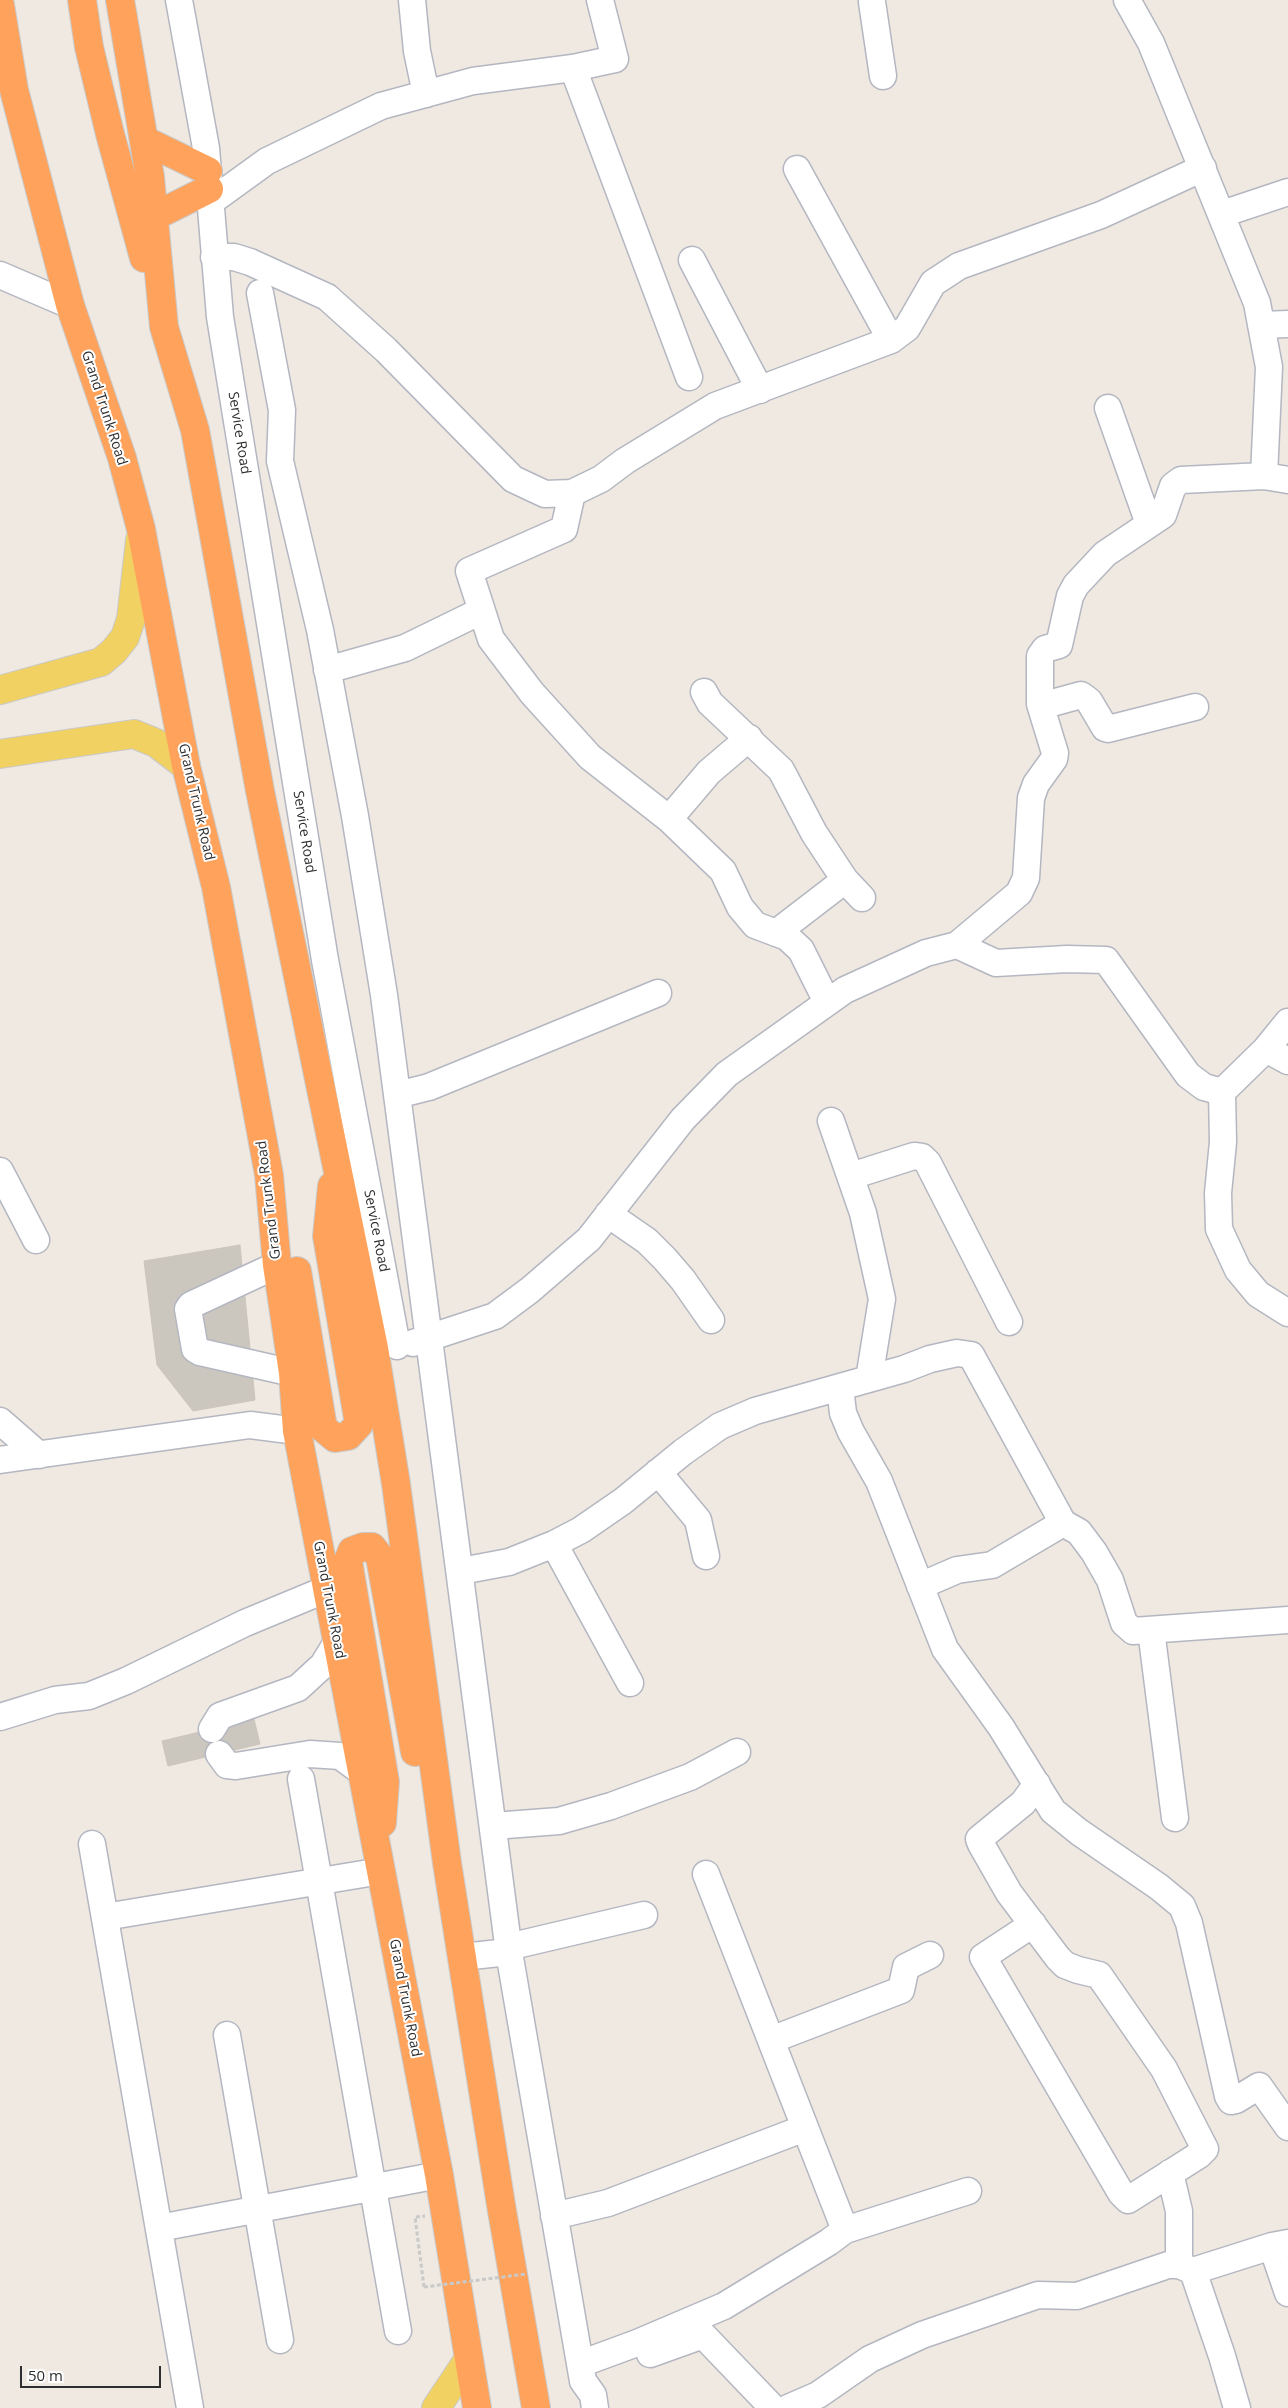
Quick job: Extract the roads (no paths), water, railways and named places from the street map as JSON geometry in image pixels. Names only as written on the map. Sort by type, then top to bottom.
[{"type":"highway","points":[[82,0],[89,47],[110,134],[195,430],[260,790],[334,1155],[386,1347],[396,1484],[447,1863],[501,2205],[536,2408]]},
{"type":"highway","points":[[120,0],[144,140],[154,217],[164,327]]},
{"type":"highway","name":"Grand Trunk Road","points":[[0,5],[14,90],[70,305],[122,458],[141,528],[186,766],[216,887],[269,1175],[277,1265],[293,1373],[297,1431],[439,2175],[477,2408]]},
{"type":"highway","points":[[0,60],[14,90]]},
{"type":"highway","points":[[144,140],[209,188],[154,217]]},
{"type":"highway","points":[[269,1175],[293,1251],[323,1428],[335,1438],[348,1436],[359,1424],[328,1236],[334,1155]]},
{"type":"highway","points":[[380,1865],[385,1782],[348,1561],[352,1551],[363,1547],[372,1547],[380,1556],[419,1775],[447,1863]]},
{"type":"main road","points":[[0,690],[101,662],[114,651],[125,637],[131,619],[141,528]]},
{"type":"main road","points":[[0,754],[134,734],[156,743],[186,766]]},
{"type":"main road","points":[[436,2408],[468,2360]]},
{"type":"street","name":"Service Road","points":[[179,0],[209,188],[220,317],[386,1347]]},
{"type":"street","points":[[412,0],[417,51],[426,94]]},
{"type":"street","points":[[209,188],[381,106],[473,81],[573,68],[615,59],[600,0]]},
{"type":"street","points":[[386,1347],[429,1338],[495,1316],[530,1290],[589,1239],[683,1118],[726,1074],[845,990],[926,953],[957,945],[1019,893],[1026,878],[1032,798],[1036,784],[1054,759],[1055,753],[1040,706],[1040,656],[1045,649],[1059,645],[1070,596],[1076,585],[1104,554],[1162,516],[1174,486],[1181,480],[1276,478],[1269,367],[1257,303],[1151,43],[1127,0]]},
{"type":"street","points":[[870,1],[883,76]]},
{"type":"street","points":[[573,68],[688,376]]},
{"type":"street","points":[[214,257],[234,257],[250,262],[327,297],[386,350],[513,479],[545,494],[572,493],[601,479],[625,461],[715,406],[891,340],[907,328],[934,283],[959,266],[1101,215],[1203,168]]},
{"type":"street","points":[[797,169],[891,340]]},
{"type":"street","points":[[1222,214],[1288,192]]},
{"type":"street","points":[[692,260],[760,390]]},
{"type":"street","points":[[0,276],[70,305]]},
{"type":"street","points":[[260,293],[282,410],[280,461],[328,670],[355,816],[384,995],[509,1949],[581,2373],[593,2395],[595,2408]]},
{"type":"street","points":[[1261,325],[1288,324]]},
{"type":"street","points":[[1108,408],[1149,524]]},
{"type":"street","points":[[572,493],[564,529],[469,570],[491,639],[551,715],[590,757],[669,819],[723,871],[740,908],[755,925],[787,937],[801,950],[827,1002]]},
{"type":"street","points":[[328,670],[404,648],[481,611]]},
{"type":"street","points":[[704,692],[710,703],[782,770],[814,833],[853,889],[776,934]]},
{"type":"street","points":[[1040,706],[1081,694],[1089,701],[1105,728],[1108,729],[1195,706]]},
{"type":"street","points":[[669,819],[709,772],[749,738]]},
{"type":"street","points":[[957,945],[996,963],[1067,959],[1106,960],[1188,1075],[1204,1088],[1222,1092],[1277,1055],[1288,1022]]},
{"type":"street","points":[[397,1095],[429,1087],[658,993]]},
{"type":"street","points":[[1222,1092],[1223,1142],[1218,1193],[1219,1229],[1238,1270],[1258,1294],[1288,1313]]},
{"type":"street","points":[[831,1121],[863,1213],[882,1299],[869,1378]]},
{"type":"street","points":[[851,1176],[914,1156],[922,1157],[928,1163],[1009,1322]]},
{"type":"street","points":[[0,1171],[36,1240]]},
{"type":"street","points":[[608,1214],[647,1241],[665,1259],[683,1280],[711,1320]]},
{"type":"street","points":[[277,1265],[191,1305],[188,1309],[195,1349],[200,1352],[293,1373]]},
{"type":"street","points":[[461,1572],[509,1562],[554,1544],[581,1530],[623,1501],[683,1452],[720,1426],[755,1411],[930,1359],[957,1353],[971,1355],[1063,1523],[1079,1532],[1094,1552],[1110,1580],[1124,1623],[1134,1631],[1288,1620]]},
{"type":"street","points":[[840,1387],[843,1412],[851,1432],[879,1481],[945,1649],[1001,1727],[1053,1811],[1079,1832],[1159,1886],[1182,1906],[1189,1923],[1228,2096],[1231,2100],[1236,2100],[1259,2086],[1288,2127]]},
{"type":"street","points":[[0,1421],[39,1455]]},
{"type":"street","points":[[0,1460],[250,1425],[297,1431]]},
{"type":"street","points":[[658,1472],[698,1520],[706,1556]]},
{"type":"street","points":[[920,1586],[957,1570],[992,1565],[1063,1523]]},
{"type":"street","points":[[554,1544],[630,1683]]},
{"type":"street","points":[[0,1717],[55,1700],[88,1696],[126,1681],[245,1623],[327,1590]]},
{"type":"street","points":[[1151,1630],[1175,1818]]},
{"type":"street","points":[[212,1729],[220,1716],[298,1688],[323,1665],[338,1642]]},
{"type":"street","points":[[493,1826],[559,1821],[611,1806],[690,1776],[737,1752]]},
{"type":"street","points":[[219,1754],[227,1765],[236,1766],[310,1754],[340,1756],[362,1772]]},
{"type":"street","points":[[302,1779],[398,2331]]},
{"type":"street","points":[[1033,1924],[984,1957],[1121,2193],[1128,2200],[1199,2155],[1205,2149],[1164,2069],[1099,1974],[1065,1965],[1009,1893],[979,1839],[1023,1803],[1037,1784]]},
{"type":"street","points":[[92,1844],[190,2408]]},
{"type":"street","points":[[105,1918],[320,1880],[380,1865]]},
{"type":"street","points":[[706,1874],[845,2230]]},
{"type":"street","points":[[462,1957],[509,1949],[644,1915]]},
{"type":"street","points":[[771,2040],[901,1990],[906,1967],[930,1955]]},
{"type":"street","points":[[227,2035],[280,2340]]},
{"type":"street","points":[[554,2216],[608,2203],[805,2128]]},
{"type":"street","points":[[1170,2173],[1179,2211],[1186,2268],[1222,2356],[1237,2408]]},
{"type":"street","points":[[159,2228],[258,2211],[439,2175]]},
{"type":"street","points":[[581,2373],[637,2343],[724,2306],[829,2242],[845,2230],[968,2191]]},
{"type":"street","points":[[788,2408],[818,2395],[870,2359],[922,2335],[1038,2295],[1077,2296],[1168,2265],[1186,2268],[1280,2245],[1288,2292]]},
{"type":"street","points":[[581,2373],[634,2359],[703,2335],[773,2408]]}]
